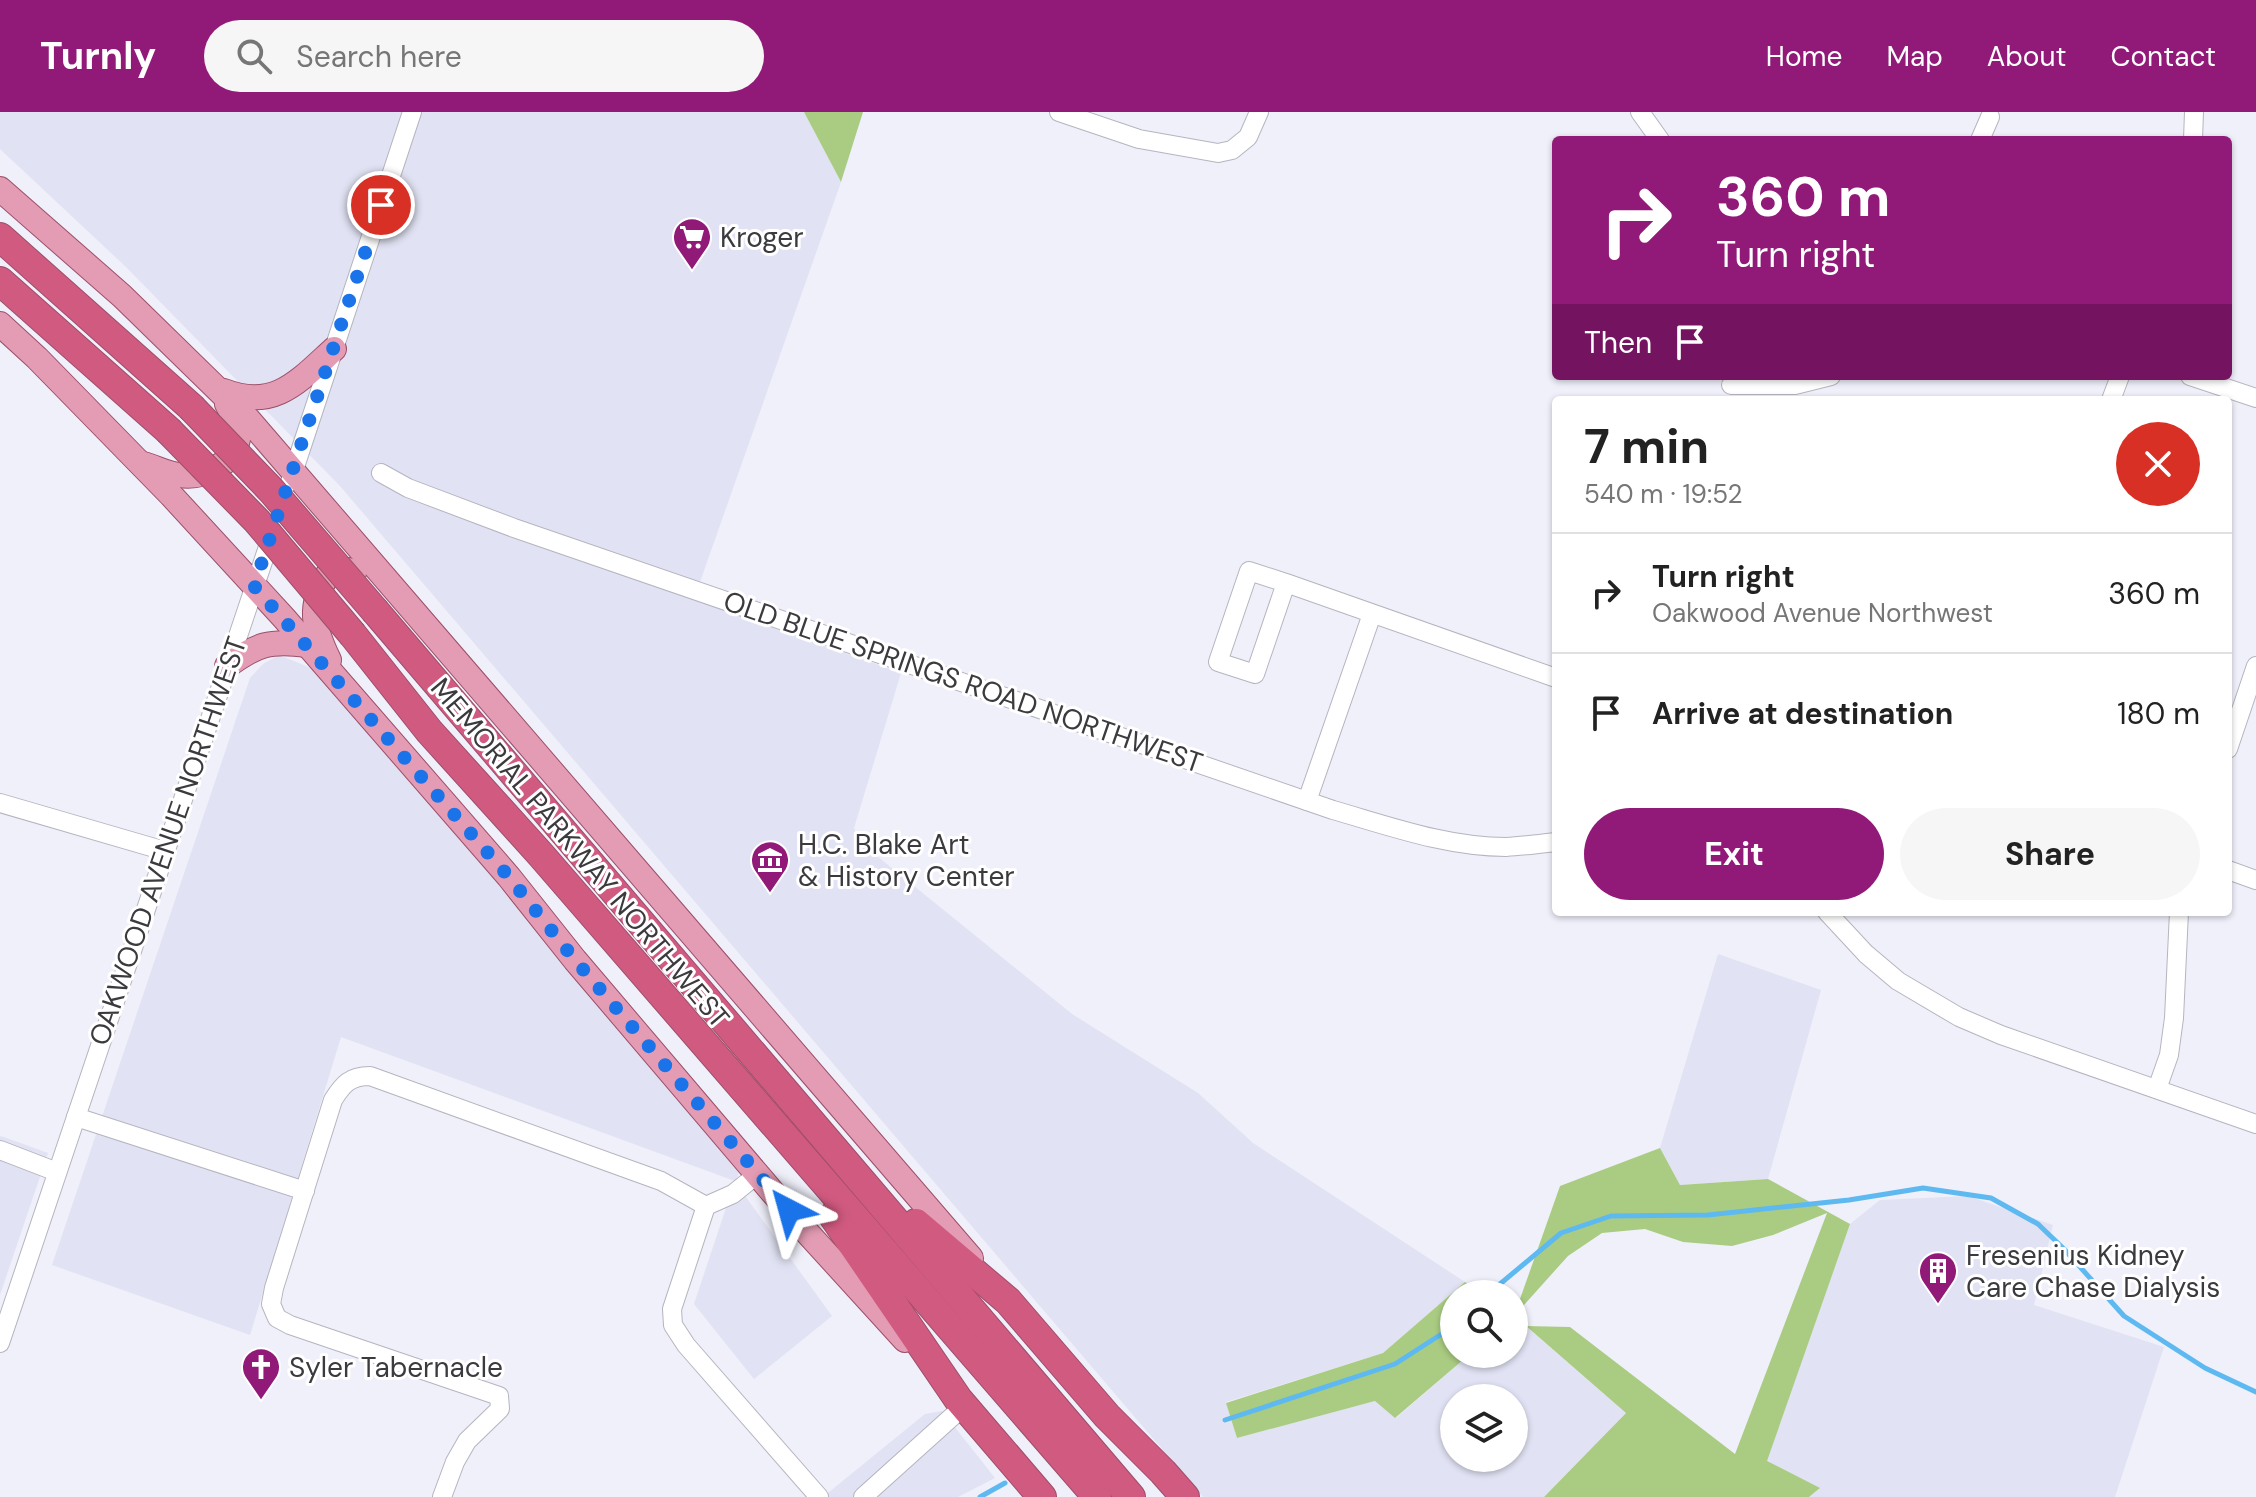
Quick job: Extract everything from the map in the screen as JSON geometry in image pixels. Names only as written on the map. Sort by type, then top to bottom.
[{"type":"highway","name":"MEMORIAL PARKWAY NORTHWEST","points":[[0,237],[191,407],[271,490],[1131,1497]]},
{"type":"highway","name":"MEMORIAL PARKWAY NORTHWEST","points":[[0,281],[168,430],[257,521],[429,731],[541,855],[1097,1497]]},
{"type":"highway","points":[[792,1103],[935,1241],[1008,1301],[1107,1416],[1185,1497]]},
{"type":"highway","points":[[757,1107],[961,1403],[1042,1497]]},
{"type":"main road","points":[[0,189],[122,296],[218,388],[294,470],[1008,1301]]},
{"type":"main road","points":[[0,324],[137,462],[307,645],[803,1228],[961,1403]]},
{"type":"main road","points":[[218,388],[244,399],[274,395],[295,384],[334,349]]},
{"type":"main road","points":[[137,462],[181,476],[219,468],[229,459],[239,439],[236,420],[218,388]]},
{"type":"main road","points":[[340,684],[320,643],[313,614],[319,588],[328,574],[348,570],[383,586],[408,604]]},
{"type":"main road","points":[[227,666],[248,650],[268,643],[307,645]]},
{"type":"street","name":"OAKWOOD AVENUE NORTHWEST","points":[[0,1343],[412,112]]},
{"type":"street","points":[[1059,112],[1139,139],[1218,153],[1232,150],[1248,137],[1259,112]]},
{"type":"street","points":[[1640,112],[1657,136]]},
{"type":"street","points":[[2193,136],[2194,112]]},
{"type":"street","points":[[1982,136],[1990,117]]},
{"type":"street","points":[[1730,387],[1795,385],[1815,380]]},
{"type":"street","points":[[2202,380],[2256,398]]},
{"type":"street","name":"OLD BLUE SPRINGS ROAD NORTHWEST","points":[[381,473],[408,488],[514,528],[1307,801],[1435,839],[1505,847],[1552,842]]},
{"type":"street","points":[[1286,583],[1255,674],[1218,662],[1249,571],[1286,583],[1552,677]]},
{"type":"street","points":[[1307,801],[1372,614]]},
{"type":"street","points":[[2232,737],[2256,666]]},
{"type":"street","points":[[0,803],[165,851]]},
{"type":"street","points":[[2232,871],[2256,880]]},
{"type":"street","points":[[1831,916],[1866,954],[1898,981],[1949,1012],[2001,1035],[2256,1124]]},
{"type":"street","points":[[2157,1089],[2169,1055],[2174,1018],[2179,916]]},
{"type":"street","points":[[442,1497],[467,1441],[500,1409],[499,1396],[290,1325],[277,1318],[271,1304],[333,1100],[341,1086],[355,1076],[370,1076],[661,1181],[706,1206]]},
{"type":"street","points":[[76,1117],[305,1191]]},
{"type":"street","points":[[0,1150],[57,1172]]},
{"type":"street","points":[[759,1173],[733,1194],[706,1206],[672,1309],[673,1325],[686,1345],[819,1497]]},
{"type":"street","points":[[863,1497],[961,1403]]},
{"type":"shaded area","points":[[0,112],[804,112],[841,182],[694,599],[901,673],[854,828],[861,843],[1072,1014],[1198,1093],[1253,1143],[1462,1280],[1440,1280],[1440,1304],[1383,1353],[1226,1402],[1237,1438],[1375,1401],[1396,1418],[1454,1368],[1528,1368],[1528,1328],[1626,1413],[1544,1497],[1203,1497],[340,486],[126,267],[0,149]]},
{"type":"shaded area","points":[[279,655],[311,668],[742,1166],[735,1182],[832,1316],[754,1379],[694,1304],[735,1181],[341,1037],[250,1335],[52,1265],[250,678],[263,664]]},
{"type":"shaded area","points":[[1718,954],[1821,990],[1768,1179],[1680,1185],[1660,1148]]},
{"type":"shaded area","points":[[0,1137],[48,1153],[0,1295]]},
{"type":"shaded area","points":[[1968,1196],[2053,1225],[2034,1305],[2164,1347],[2115,1497],[1809,1497],[1819,1489],[1766,1462],[1850,1224],[1880,1200]]},
{"type":"shaded area","points":[[942,1411],[995,1478],[958,1497],[823,1497],[925,1414]]},
{"type":"green space","points":[[804,112],[863,112],[841,182]]},
{"type":"green space","points":[[1660,1148],[1680,1185],[1768,1179],[1850,1224],[1767,1461],[1820,1488],[1809,1497],[1544,1497],[1626,1413],[1528,1326],[1570,1327],[1735,1454],[1827,1213],[1773,1235],[1732,1246],[1683,1242],[1645,1229],[1602,1233],[1568,1256],[1528,1300],[1527,1280],[1560,1186]]},
{"type":"green space","points":[[1440,1304],[1440,1368],[1454,1368],[1395,1418],[1375,1401],[1237,1438],[1226,1403],[1383,1353]]},
{"type":"waterway","points":[[1505,1280],[1561,1233],[1611,1216],[1708,1215],[1849,1200],[1923,1188],[1991,1198],[2038,1224],[2124,1316],[2205,1368],[2256,1392]]},
{"type":"waterway","points":[[1225,1420],[1395,1364],[1440,1335]]},
{"type":"waterway","points":[[980,1497],[1005,1483]]},
{"type":"place","name":"Kroger","points":[[692,271]]},
{"type":"place","name":"H.C. Blake Art & History Center","points":[[770,894]]},
{"type":"place","name":"Fresenius Kidney Care Chase Dialysis","points":[[1938,1305]]},
{"type":"place","name":"Syler Tabernacle","points":[[261,1401]]},
{"type":"route","points":[[381,205],[254,586],[509,877],[575,960],[789,1210]]}]
